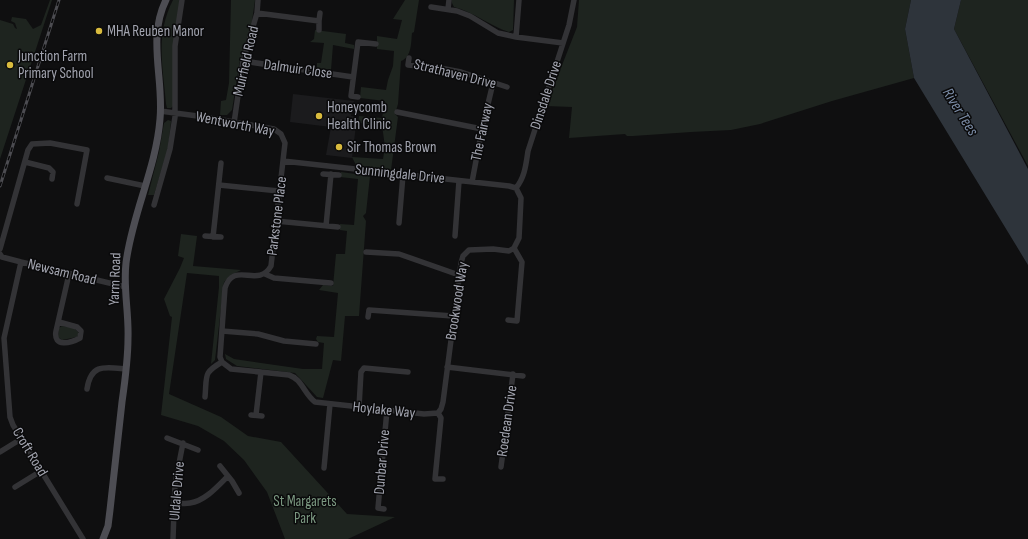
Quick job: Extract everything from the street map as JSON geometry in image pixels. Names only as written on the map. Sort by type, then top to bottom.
[{"type":"main road","name":"Yarm Road","points":[[103,539],[108,526],[126,369],[128,333],[126,265],[157,143],[160,111],[156,38],[159,19],[166,0]]},
{"type":"street","points":[[154,205],[153,198],[170,149],[175,113],[175,46],[182,0]]},
{"type":"street","name":"Muirfield Road","points":[[234,123],[243,62],[257,13],[258,0]]},
{"type":"street","points":[[448,8],[449,0]]},
{"type":"street","points":[[516,37],[519,0]]},
{"type":"street","name":"Dinsdale Drive","points":[[516,188],[521,181],[525,169],[528,150],[537,119],[564,42],[574,0]]},
{"type":"street","points":[[431,7],[448,8],[470,16],[498,33],[516,37],[564,42]]},
{"type":"street","points":[[257,13],[319,21]]},
{"type":"street","points":[[318,30],[320,13]]},
{"type":"street","points":[[358,97],[351,96],[358,42],[376,44]]},
{"type":"street","name":"Strathaven Drive","points":[[409,58],[408,65],[440,68],[460,72],[507,87]]},
{"type":"street","name":"Dalmuir Close","points":[[243,62],[354,77]]},
{"type":"street","name":"The Fairway","points":[[472,182],[482,129],[493,83]]},
{"type":"street","name":"Wentworth Way","points":[[160,111],[279,131],[284,141],[283,161]]},
{"type":"street","points":[[398,112],[482,129]]},
{"type":"street","points":[[404,120],[405,114]]},
{"type":"street","points":[[0,250],[29,147],[34,144],[50,143],[87,150],[77,204]]},
{"type":"street","name":"Sunningdale Drive","points":[[283,161],[516,188]]},
{"type":"street","name":"Parkstone Place","points":[[266,273],[271,266],[283,161]]},
{"type":"street","points":[[25,162],[49,168],[53,172],[52,179]]},
{"type":"street","points":[[214,237],[221,164]]},
{"type":"street","points":[[324,174],[339,175]]},
{"type":"street","points":[[326,226],[331,174]]},
{"type":"street","points":[[399,223],[403,175]]},
{"type":"street","points":[[106,178],[145,186]]},
{"type":"street","points":[[455,236],[459,181]]},
{"type":"street","points":[[219,185],[279,191]]},
{"type":"street","points":[[508,320],[517,321],[522,262],[514,248],[519,238],[521,198],[516,188]]},
{"type":"street","points":[[276,222],[338,227]]},
{"type":"street","points":[[205,236],[221,237]]},
{"type":"street","name":"Brookwood Way","points":[[438,412],[441,409],[443,402],[453,316],[463,256],[469,250],[493,248],[509,251],[514,248]]},
{"type":"street","points":[[366,252],[399,254],[459,275]]},
{"type":"street","name":"Newsam Road","points":[[0,254],[2,257],[21,262],[126,287]]},
{"type":"street","name":"Croft Road","points":[[21,262],[4,344],[10,417],[21,439],[83,539]]},
{"type":"street","points":[[324,468],[322,459],[330,404],[315,402],[310,398],[298,380],[294,377],[289,375],[231,369],[222,362],[220,357],[225,288],[227,282],[232,277],[240,274],[258,276],[266,273],[274,278],[331,283]]},
{"type":"street","points":[[59,322],[78,327],[81,331],[80,338],[58,342],[55,336],[69,274]]},
{"type":"street","points":[[368,317],[369,310],[453,316]]},
{"type":"street","points":[[222,331],[258,334],[284,341],[316,344]]},
{"type":"street","points":[[204,397],[206,376],[209,370],[222,362]]},
{"type":"street","points":[[87,389],[89,378],[96,369],[107,367],[126,369]]},
{"type":"street","name":"Roedean Drive","points":[[447,367],[523,376]]},
{"type":"street","points":[[359,407],[361,369],[366,368],[397,374],[408,372]]},
{"type":"street","points":[[257,415],[261,372]]},
{"type":"street","name":"Roedean Drive","points":[[495,460],[501,464],[513,374]]},
{"type":"street","name":"Hoylake Way","points":[[330,404],[424,414],[438,412]]},
{"type":"street","name":"Dunbar Drive","points":[[384,509],[378,508],[387,410]]},
{"type":"street","points":[[438,412],[441,418],[435,478],[443,479]]},
{"type":"street","points":[[167,438],[198,450]]},
{"type":"street","points":[[0,452],[21,439]]},
{"type":"street","name":"Uldale Drive","points":[[173,539],[176,475],[182,443]]},
{"type":"street","points":[[220,466],[239,493]]},
{"type":"street","points":[[15,487],[41,471]]},
{"type":"street","points":[[174,503],[189,504],[196,502],[228,476]]},
{"type":"shaded area","points":[[293,94],[354,101],[351,116],[357,117],[352,158],[326,155],[331,127],[290,122]]},
{"type":"green space","points":[[50,0],[52,0],[0,159],[0,20],[13,24],[17,29],[15,23],[11,21],[12,17],[26,19],[33,29],[41,25]]},
{"type":"green space","points":[[173,0],[180,0],[173,50],[173,106],[171,108],[167,108],[162,64],[162,38],[167,13]]},
{"type":"green space","points":[[231,0],[255,0],[252,21],[240,60],[232,110],[227,115],[220,115],[221,101],[226,100],[229,83]]},
{"type":"green space","points":[[405,0],[419,0],[409,53],[405,59],[401,61],[398,104],[395,114],[398,117],[391,170],[357,167],[352,157],[383,159],[385,147],[382,125],[358,123],[359,116],[382,118],[385,101],[360,98],[361,87],[386,90],[393,66],[394,51],[377,49],[377,36],[397,39],[402,20],[393,19]]},
{"type":"green space","points":[[452,0],[514,0],[513,30],[509,32],[468,12],[454,7]]},
{"type":"green space","points":[[579,0],[911,0],[905,29],[914,78],[832,101],[760,124],[731,130],[633,136],[627,136],[625,134],[569,138],[572,107],[546,106],[577,27]]},
{"type":"green space","points":[[961,0],[1028,0],[1028,166],[954,29]]},
{"type":"green space","points":[[315,30],[346,34],[345,43],[354,45],[354,49],[333,45],[331,70],[317,68],[317,63],[321,63],[324,43],[310,42],[314,39]]},
{"type":"green space","points":[[168,120],[171,121],[168,149],[154,195],[148,195],[159,152],[164,123]]},
{"type":"green space","points":[[341,172],[370,176],[366,213],[363,216],[366,221],[359,316],[345,316],[341,361],[333,360],[323,398],[317,397],[295,373],[237,366],[226,359],[225,354],[234,359],[303,369],[322,369],[324,343],[318,342],[316,339],[317,336],[334,337],[338,293],[319,290],[323,285],[333,286],[336,254],[345,254],[347,231],[340,230],[340,224],[354,225],[358,179],[340,177]]},
{"type":"green space","name":"St Margarets Park","points":[[181,234],[197,236],[193,266],[241,270],[231,275],[224,282],[215,360],[211,364],[219,276],[187,273],[169,394],[221,417],[248,436],[281,442],[347,514],[395,517],[348,539],[285,539],[267,492],[244,460],[224,441],[198,426],[161,415],[172,317],[170,316],[164,299],[184,258],[178,256]]},
{"type":"green space","points":[[62,326],[73,327],[79,333],[77,337],[62,340],[58,337],[59,328]]},
{"type":"water","name":"River Tees","points":[[911,0],[961,0],[954,29],[1028,169],[1028,265],[914,78],[905,29]]},
{"type":"railway","points":[[0,186],[59,0]]},
{"type":"place","name":"MHA Reuben Manor","points":[[99,31]]},
{"type":"place","name":"Junction Farm Primary School","points":[[10,65]]},
{"type":"place","name":"Honeycomb Health Clinic","points":[[319,116]]},
{"type":"place","name":"Sir Thomas Brown","points":[[339,147]]}]
